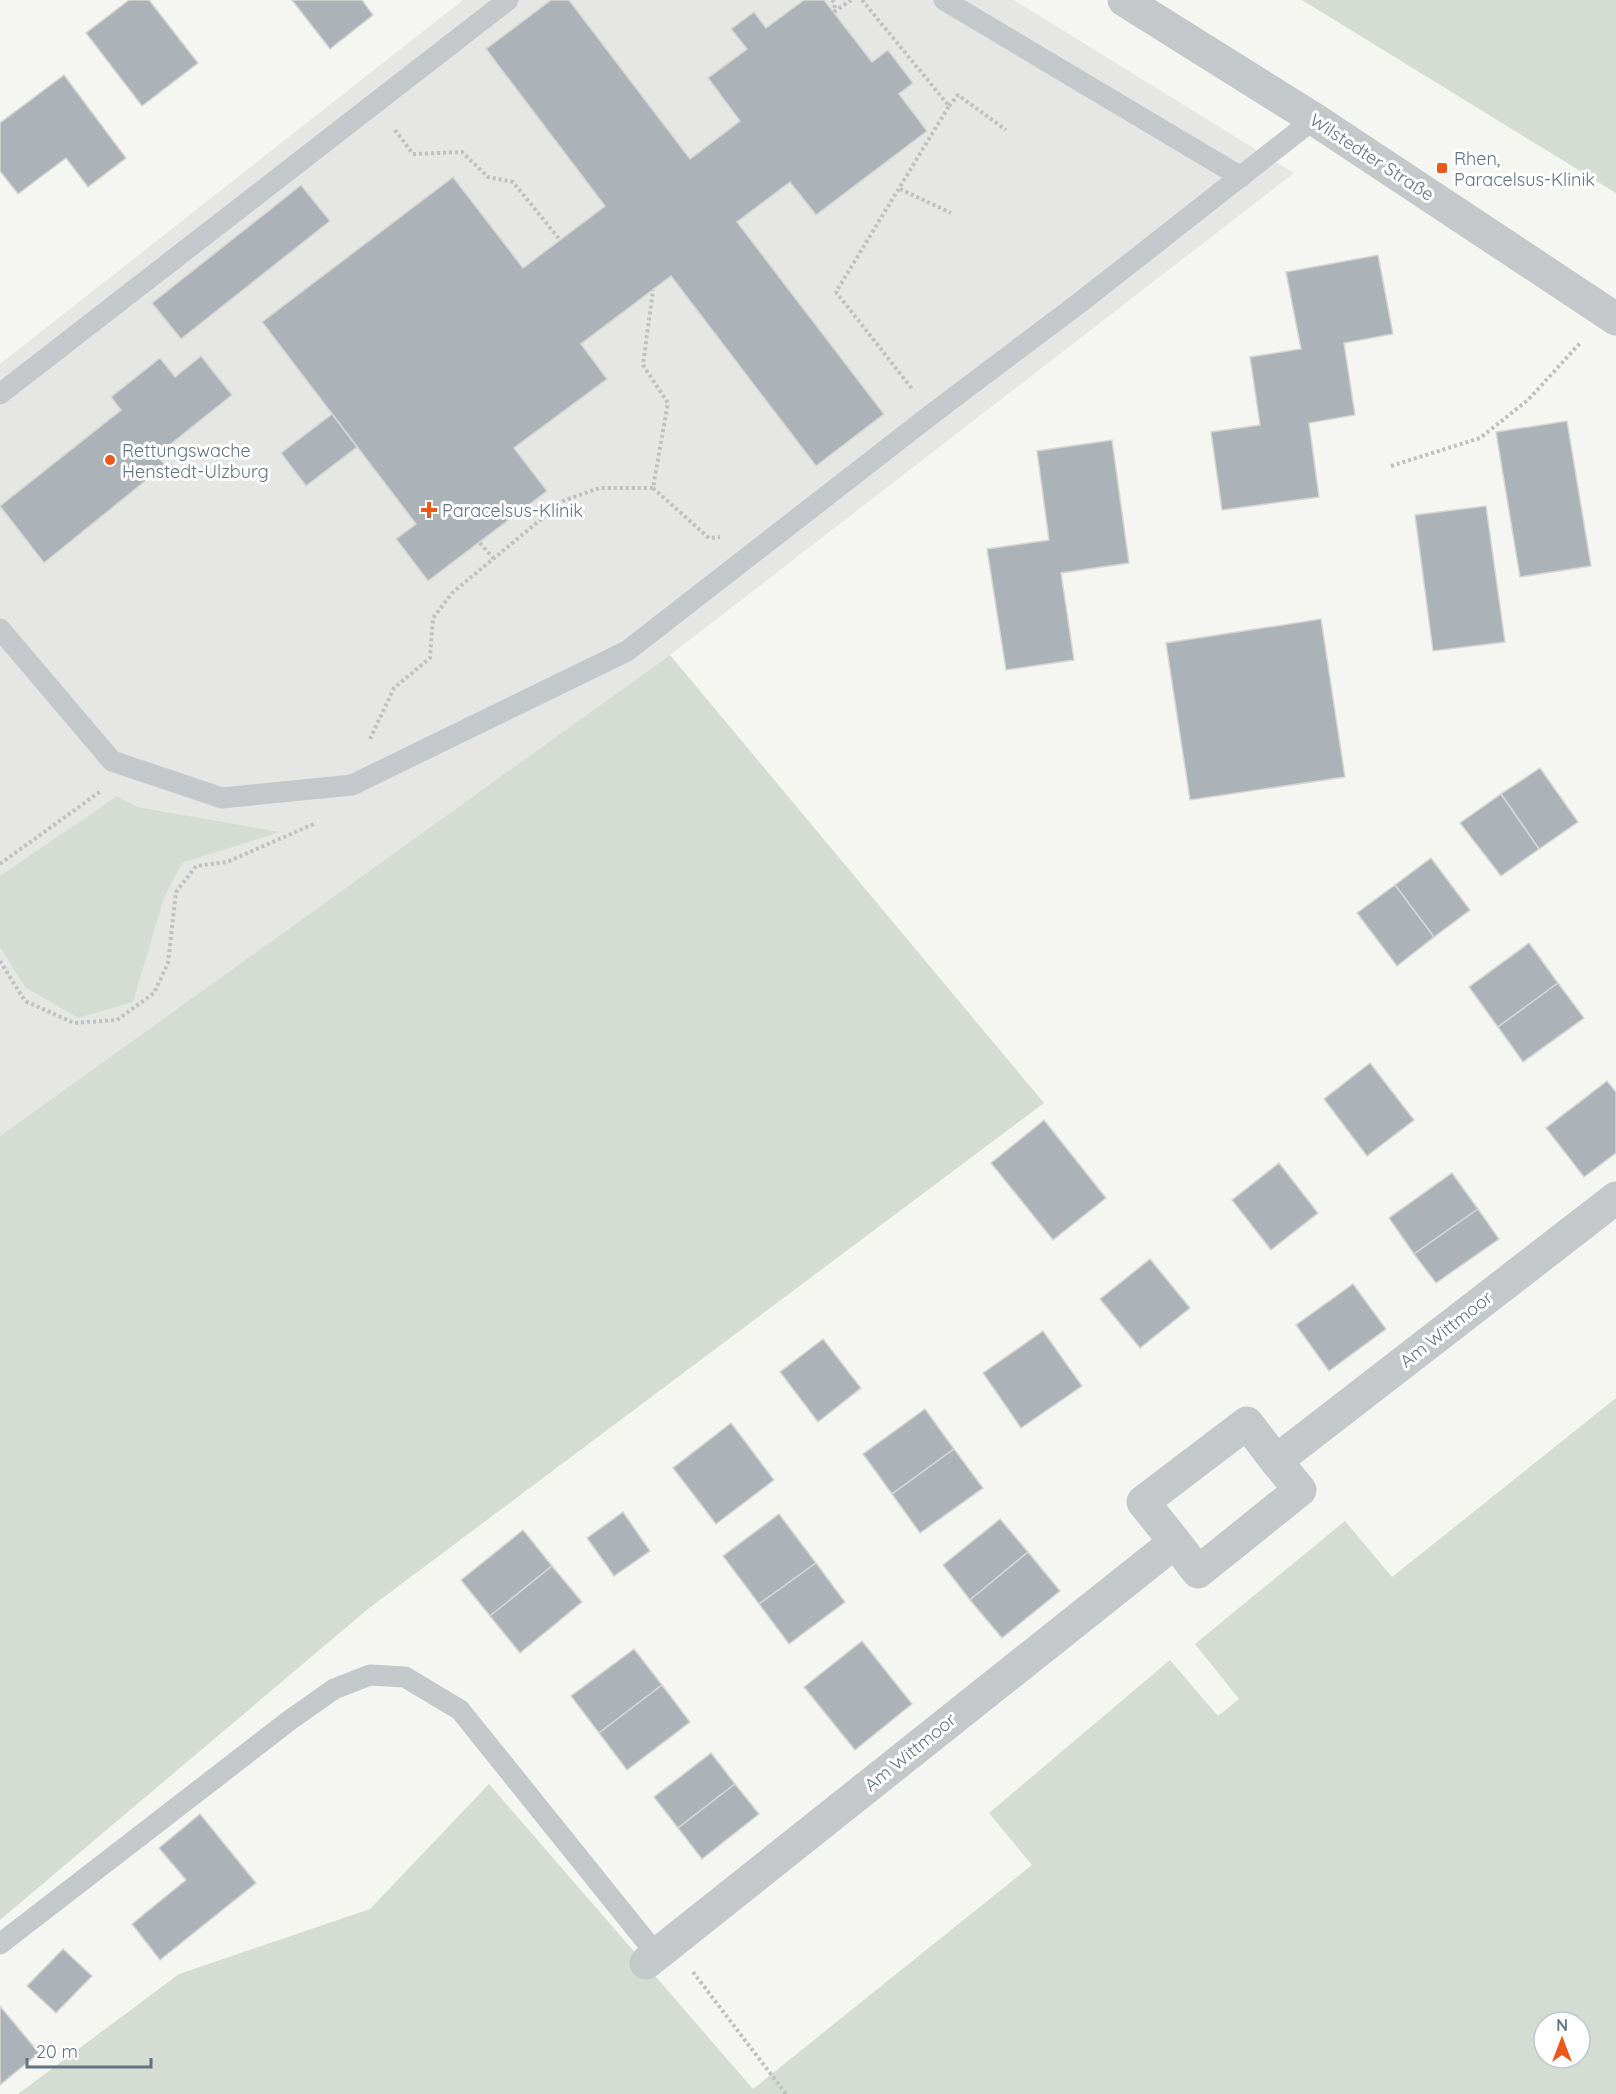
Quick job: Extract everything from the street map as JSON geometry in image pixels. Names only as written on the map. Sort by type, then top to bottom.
[{"type":"street","name":"Wilstedter Straße","points":[[1124,0],[1314,119],[1612,316]]},
{"type":"street","name":"Am Wittmoor","points":[[1276,1461],[1616,1198]]},
{"type":"street","points":[[1247,1423],[1276,1461],[1300,1490],[1198,1572],[1143,1502],[1247,1423]]},
{"type":"street","name":"Am Wittmoor","points":[[658,1954],[1175,1542]]},
{"type":"lane","points":[[0,394],[508,0]]},
{"type":"lane","points":[[944,0],[1241,177]]},
{"type":"lane","points":[[0,628],[112,761],[222,798],[352,785],[627,651],[932,414],[1065,315],[1314,119]]},
{"type":"lane","points":[[0,1944],[290,1720],[334,1689],[370,1675],[405,1677],[460,1710],[658,1954]]},
{"type":"path","points":[[832,0],[835,4],[834,12],[851,0]]},
{"type":"path","points":[[862,0],[949,106]]},
{"type":"path","points":[[932,414],[836,292],[949,106],[958,95],[1005,130]]},
{"type":"path","points":[[374,103],[413,154],[462,152],[488,177],[513,182],[560,240]]},
{"type":"path","points":[[900,189],[951,213]]},
{"type":"path","points":[[653,290],[643,365],[668,403],[653,488]]},
{"type":"path","points":[[1391,466],[1480,438],[1528,400],[1612,316]]},
{"type":"path","points":[[0,961],[25,1001],[74,1023],[117,1020],[154,993],[168,963],[176,892],[196,866],[227,862],[286,838],[331,816],[352,785],[394,688],[430,658],[434,618],[453,593],[563,501],[599,488],[653,488],[709,538],[721,537]]},
{"type":"path","points":[[480,543],[494,559]]},
{"type":"path","points":[[0,864],[134,768]]},
{"type":"path","points":[[658,1954],[786,2094]]},
{"type":"shaded area","name":"Paracelsus-Klinik","points":[[463,0],[1014,0],[1294,173],[670,655],[0,1136],[0,364]]},
{"type":"shaded area","points":[[1302,0],[1616,0],[1616,193]]},
{"type":"shaded area","points":[[670,655],[1044,1103],[368,1609],[0,1920],[0,1136]]},
{"type":"shaded area","points":[[117,796],[137,807],[280,832],[182,863],[164,898],[133,1002],[78,1018],[25,987],[0,947],[0,876]]},
{"type":"shaded area","points":[[1616,1398],[1616,2094],[18,2094],[179,1974],[370,1909],[489,1784],[753,2089],[1032,1865],[989,1813],[1170,1660],[1218,1716],[1239,1699],[1195,1644],[1345,1521],[1392,1577]]},
{"type":"building","points":[[129,0],[149,0],[198,63],[142,106],[86,33]]},
{"type":"building","points":[[292,0],[362,0],[373,15],[330,49]]},
{"type":"building","points":[[551,0],[569,0],[690,159],[740,121],[708,78],[747,49],[731,29],[754,12],[766,28],[804,0],[824,0],[872,62],[888,50],[913,83],[899,94],[927,131],[816,215],[790,182],[737,222],[884,414],[816,466],[671,276],[581,344],[607,379],[514,448],[547,491],[428,581],[396,539],[416,524],[262,322],[453,177],[523,268],[605,206],[486,49]]},
{"type":"building","points":[[64,75],[126,158],[88,187],[66,158],[18,194],[0,171],[0,123]]},
{"type":"building","points":[[301,185],[330,221],[181,339],[152,303]]},
{"type":"building","points":[[1378,255],[1393,334],[1344,343],[1355,415],[1309,423],[1319,497],[1222,510],[1211,432],[1260,425],[1250,357],[1301,349],[1286,272]]},
{"type":"building","name":"Rettungswache Henstedt-Ulzburg","points":[[201,356],[232,395],[157,455],[165,465],[44,563],[0,506],[121,410],[111,397],[160,358],[175,377]]},
{"type":"building","points":[[332,414],[357,447],[306,486],[281,453]]},
{"type":"building","points":[[1567,421],[1591,566],[1520,577],[1496,432]]},
{"type":"building","points":[[1112,440],[1129,563],[1061,573],[1074,660],[1006,670],[987,549],[1049,540],[1037,451]]},
{"type":"building","points":[[1486,506],[1505,642],[1433,651],[1415,515]]},
{"type":"building","points":[[1321,619],[1345,777],[1190,800],[1166,643]]},
{"type":"building","points":[[1540,768],[1578,822],[1539,849],[1501,794]]},
{"type":"building","points":[[1501,794],[1539,849],[1501,876],[1460,823]]},
{"type":"building","points":[[1431,858],[1470,910],[1434,937],[1395,885]]},
{"type":"building","points":[[1395,885],[1434,937],[1397,966],[1357,913]]},
{"type":"building","points":[[1529,943],[1558,983],[1498,1027],[1469,987]]},
{"type":"building","points":[[1558,983],[1584,1018],[1523,1062],[1498,1027]]},
{"type":"building","points":[[1370,1063],[1414,1120],[1367,1156],[1324,1099]]},
{"type":"building","points":[[1607,1081],[1616,1092],[1616,1153],[1584,1177],[1546,1128]]},
{"type":"building","points":[[1044,1120],[1106,1198],[1053,1240],[991,1163]]},
{"type":"building","points":[[1279,1163],[1318,1213],[1271,1250],[1232,1200]]},
{"type":"building","points":[[1452,1173],[1478,1209],[1414,1254],[1389,1218]]},
{"type":"building","points":[[1478,1209],[1499,1239],[1436,1283],[1414,1254]]},
{"type":"building","points":[[1150,1259],[1190,1308],[1140,1348],[1100,1299]]},
{"type":"building","points":[[1353,1284],[1386,1329],[1329,1371],[1296,1325]]},
{"type":"building","points":[[1043,1331],[1082,1386],[1021,1428],[983,1373]]},
{"type":"building","points":[[823,1339],[861,1388],[818,1422],[780,1372]]},
{"type":"building","points":[[925,1409],[954,1449],[892,1494],[863,1454]]},
{"type":"building","points":[[731,1423],[774,1480],[716,1524],[673,1468]]},
{"type":"building","points":[[954,1449],[983,1488],[920,1533],[892,1494]]},
{"type":"building","points":[[623,1512],[650,1551],[614,1576],[587,1538]]},
{"type":"building","points":[[779,1514],[816,1563],[759,1604],[723,1556]]},
{"type":"building","points":[[1000,1519],[1028,1552],[970,1600],[943,1565]]},
{"type":"building","points":[[523,1530],[552,1566],[490,1616],[461,1580]]},
{"type":"building","points":[[1028,1552],[1060,1591],[1002,1638],[970,1600]]},
{"type":"building","points":[[816,1563],[845,1602],[789,1644],[759,1604]]},
{"type":"building","points":[[552,1566],[582,1602],[520,1653],[490,1616]]},
{"type":"building","points":[[862,1641],[912,1704],[855,1750],[804,1687]]},
{"type":"building","points":[[634,1649],[662,1685],[599,1733],[571,1696]]},
{"type":"building","points":[[662,1685],[690,1722],[627,1770],[599,1733]]},
{"type":"building","points":[[711,1753],[735,1784],[678,1828],[654,1797]]},
{"type":"building","points":[[735,1784],[759,1814],[702,1859],[678,1828]]},
{"type":"building","points":[[200,1814],[256,1883],[160,1960],[132,1924],[186,1880],[159,1848]]},
{"type":"building","points":[[63,1949],[92,1976],[56,2013],[27,1986]]},
{"type":"building","points":[[0,2006],[39,2053],[0,2085]]},
{"type":"place","name":"Rhen, Paracelsus-Klinik","points":[[1442,168]]},
{"type":"place","name":"Rettungswache Henstedt-Ulzburg","points":[[110,460]]},
{"type":"place","name":"Paracelsus-Klinik","points":[[429,510]]}]
